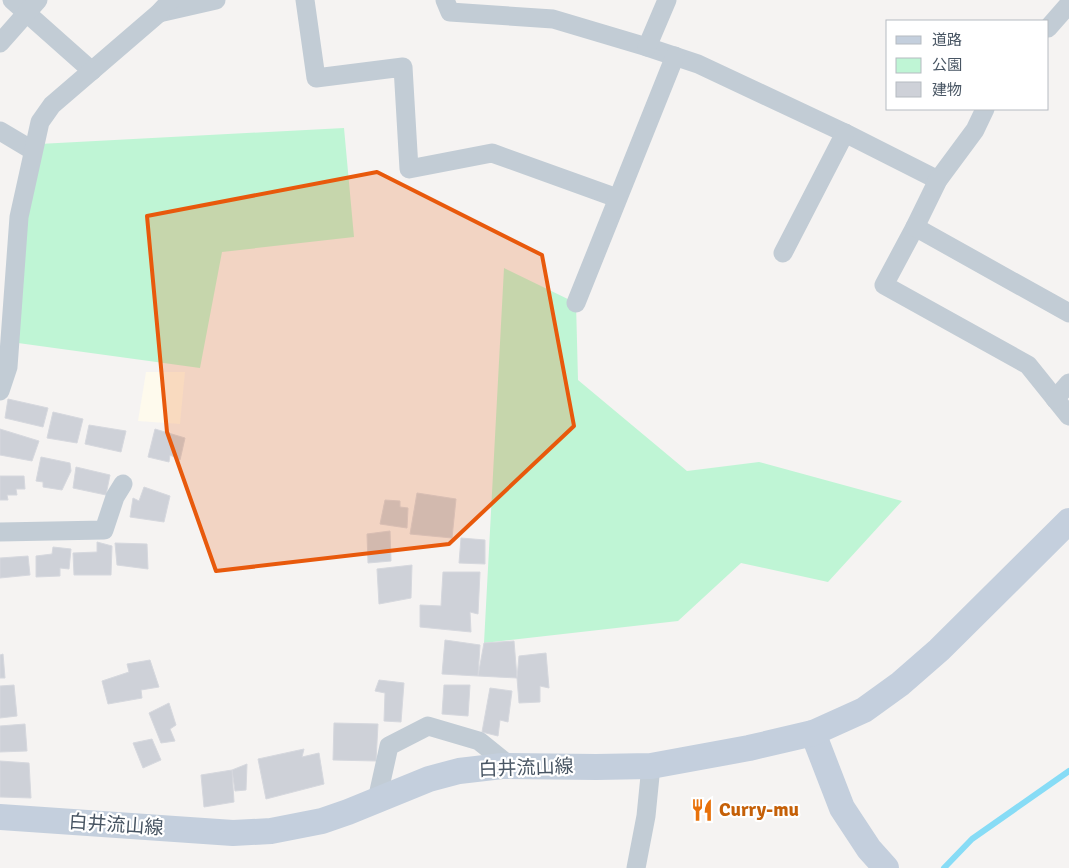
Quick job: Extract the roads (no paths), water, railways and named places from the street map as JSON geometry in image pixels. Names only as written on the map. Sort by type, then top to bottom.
[{"type":"main road","name":"白井流山線","points":[[0,817],[233,833],[271,832],[322,822],[429,779],[458,771],[509,765],[651,766],[750,748],[814,733],[864,710],[900,684],[939,650],[1069,521]]},
{"type":"main road","points":[[814,733],[842,808],[869,849],[886,868]]},
{"type":"street","points":[[12,0],[32,6],[92,71]]},
{"type":"street","points":[[0,391],[8,367],[7,274],[32,150],[40,122],[52,105],[165,6],[216,0]]},
{"type":"street","points":[[305,0],[316,78],[403,67],[409,169],[492,154],[617,198]]},
{"type":"street","points":[[445,0],[450,12],[553,19],[698,64],[845,133],[938,180]]},
{"type":"street","points":[[648,47],[667,0]]},
{"type":"street","points":[[1049,27],[1069,4]]},
{"type":"street","points":[[0,43],[32,6]]},
{"type":"street","points":[[576,302],[674,56]]},
{"type":"street","points":[[984,110],[975,130],[938,180],[884,285],[1028,365],[1069,416]]},
{"type":"street","points":[[0,131],[32,150]]},
{"type":"street","points":[[783,253],[845,133]]},
{"type":"street","points":[[916,226],[1069,313]]},
{"type":"street","points":[[1055,399],[1069,383]]},
{"type":"street","points":[[0,532],[104,530],[115,497],[123,484]]},
{"type":"street","points":[[377,800],[388,746],[428,726],[479,741],[509,765]]},
{"type":"street","points":[[636,868],[646,816],[651,766]]},
{"type":"waterway","points":[[944,868],[972,839],[1069,771]]},
{"type":"place","name":"Curry-mu","points":[[702,810]]}]
